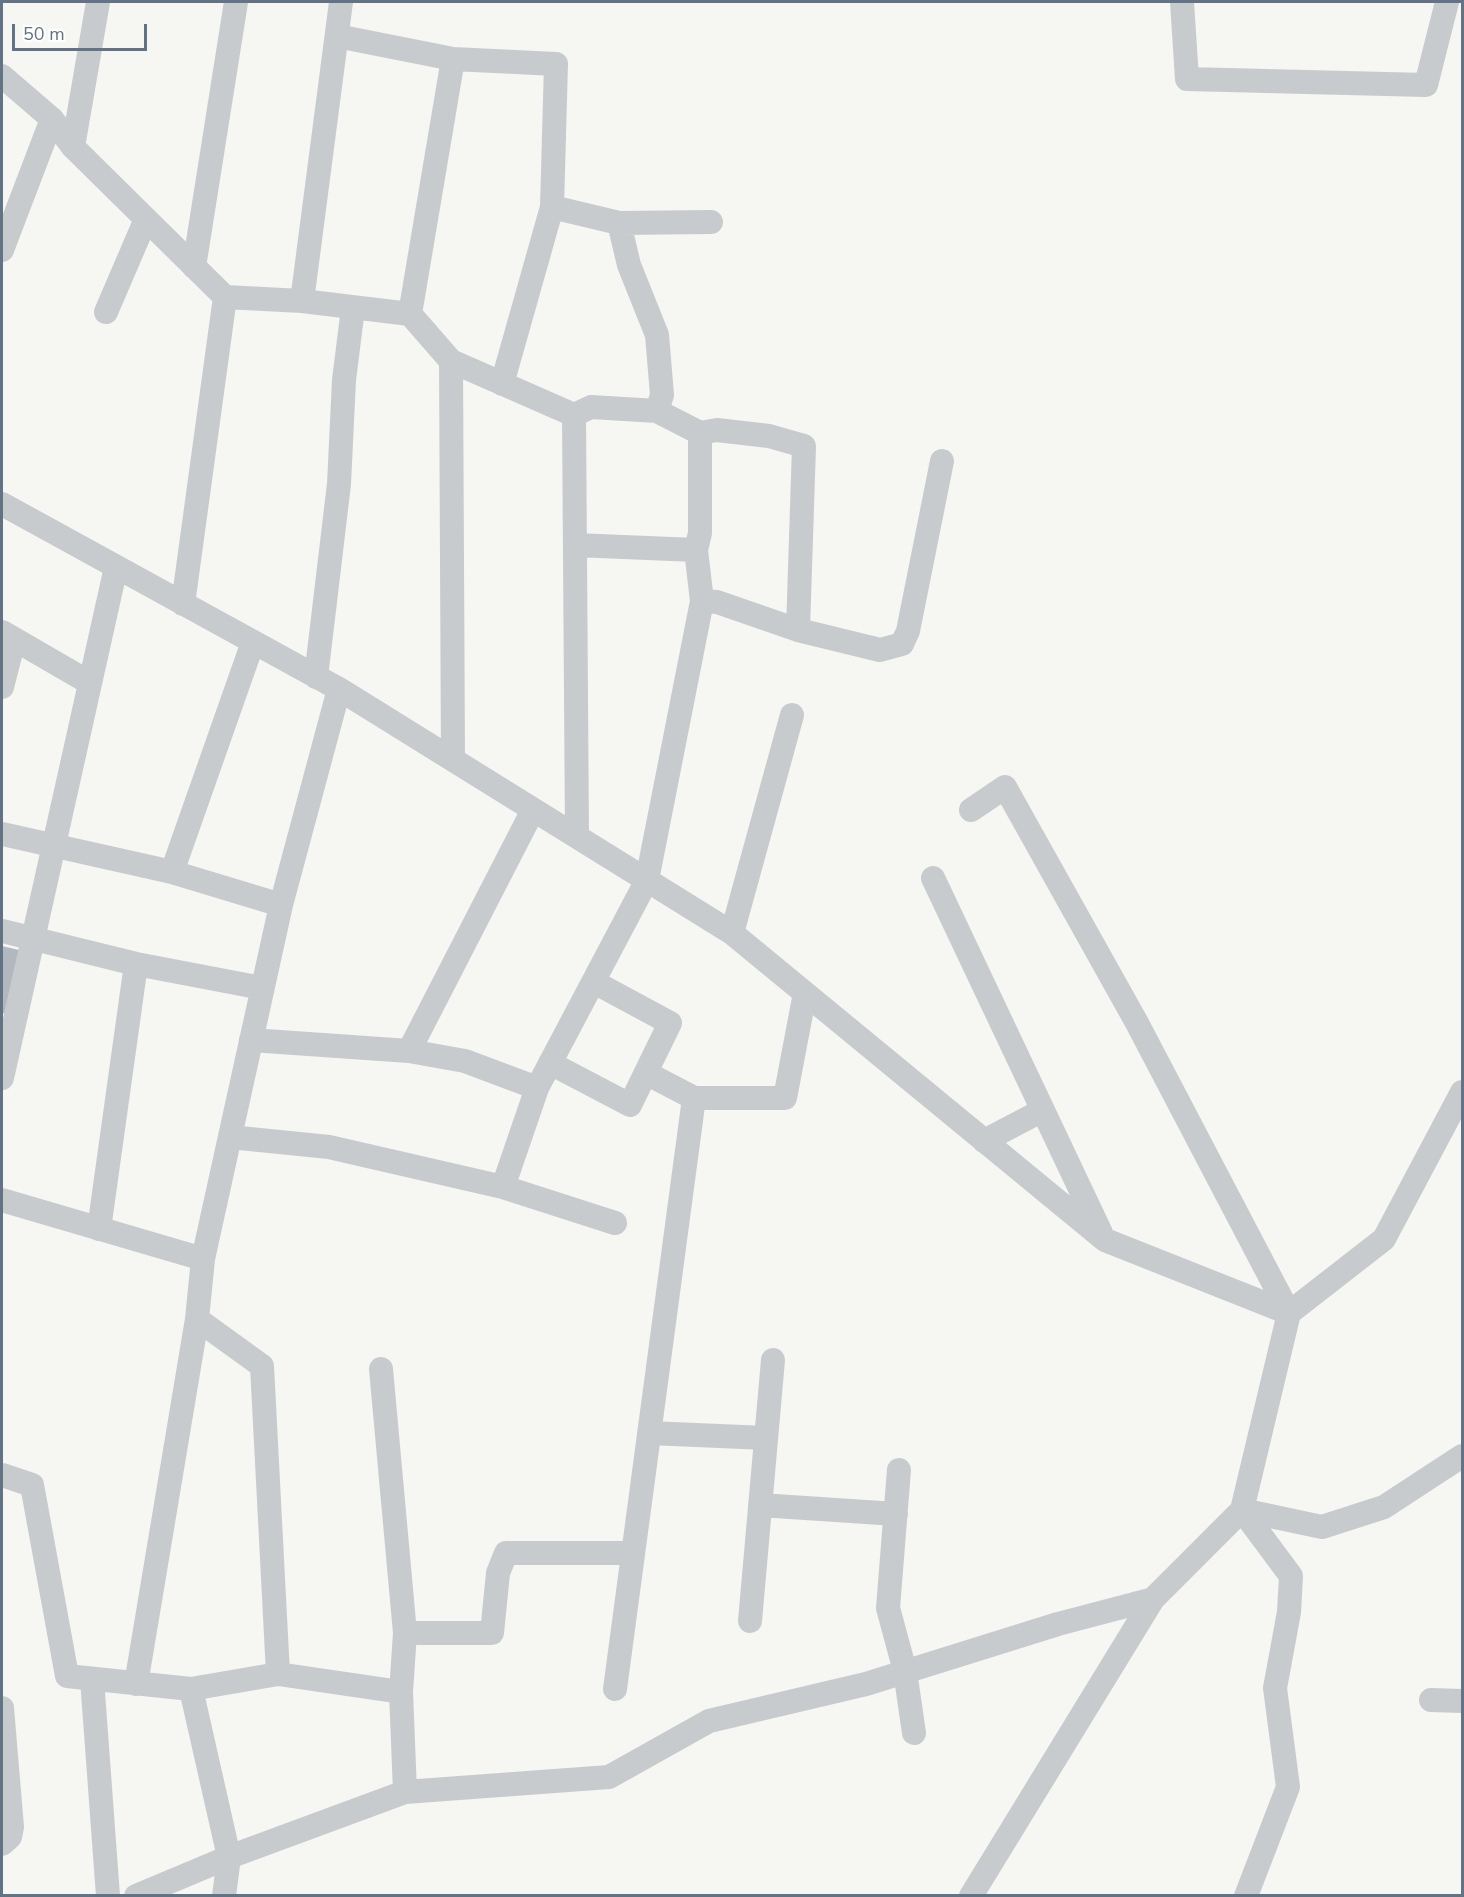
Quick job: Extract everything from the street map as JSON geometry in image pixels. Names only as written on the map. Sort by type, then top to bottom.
[{"type":"street","points":[[73,147],[98,2]]},
{"type":"street","points":[[194,267],[236,2]]},
{"type":"street","points":[[302,301],[341,2]]},
{"type":"street","points":[[1182,2],[1187,79],[1426,85],[1447,2]]},
{"type":"street","points":[[337,36],[453,59],[556,64],[552,207],[502,384]]},
{"type":"street","points":[[410,314],[453,59]]},
{"type":"street","points":[[2,76],[52,119],[73,147],[225,297],[302,301],[410,314],[451,361],[574,416]]},
{"type":"street","points":[[2,250],[52,119]]},
{"type":"street","points":[[552,207],[619,223],[711,222]]},
{"type":"street","points":[[106,312],[146,219]]},
{"type":"street","points":[[619,223],[629,265],[657,335],[662,395],[657,411]]},
{"type":"street","points":[[183,604],[225,297]]},
{"type":"street","points":[[316,676],[339,484],[344,380],[353,308]]},
{"type":"street","points":[[451,361],[453,760]]},
{"type":"street","points":[[574,416],[591,407],[657,411],[700,433],[717,430],[769,436],[804,446],[798,630]]},
{"type":"street","points":[[574,416],[577,836]]},
{"type":"street","points":[[503,1186],[537,1088],[647,880],[702,601],[696,550],[700,533],[700,433]]},
{"type":"street","points":[[702,601],[717,602],[798,630],[880,650],[902,644],[908,631],[942,460]]},
{"type":"street","points":[[2,504],[339,689],[732,933],[1105,1240],[1289,1313]]},
{"type":"street","points":[[575,545],[696,550]]},
{"type":"street","points":[[2,1078],[116,567]]},
{"type":"street","points":[[2,687],[8,636],[90,683]]},
{"type":"street","points":[[172,872],[253,642]]},
{"type":"street","points":[[136,1684],[197,1319],[203,1259],[281,905],[339,689]]},
{"type":"street","points":[[732,933],[792,715]]},
{"type":"street","points":[[971,810],[1005,787],[1137,1023],[1289,1313]]},
{"type":"street","points":[[409,1051],[533,810]]},
{"type":"street","points":[[2,834],[172,872],[281,905]]},
{"type":"street","points":[[933,878],[1105,1240]]},
{"type":"street","points":[[2,931],[136,964],[262,988]]},
{"type":"street","points":[[99,1229],[136,964]]},
{"type":"street","points":[[550,1063],[630,1105],[670,1023],[594,982]]},
{"type":"street","points":[[646,1073],[694,1098],[785,1098],[805,993]]},
{"type":"street","points":[[251,1040],[409,1051],[465,1061],[537,1088]]},
{"type":"street","points":[[971,1896],[1153,1599],[1242,1510],[1289,1313],[1384,1239],[1462,1092]]},
{"type":"street","points":[[615,1689],[694,1098]]},
{"type":"street","points":[[984,1141],[1043,1110]]},
{"type":"street","points":[[230,1137],[329,1148],[503,1186],[615,1223]]},
{"type":"street","points":[[2,1200],[203,1259]]},
{"type":"street","points":[[197,1319],[262,1366],[278,1674]]},
{"type":"street","points":[[750,1621],[773,1360]]},
{"type":"street","points":[[381,1369],[405,1633],[401,1692],[405,1792]]},
{"type":"street","points":[[649,1433],[766,1438]]},
{"type":"street","points":[[1242,1510],[1322,1527],[1384,1507],[1452,1475],[1462,1456]]},
{"type":"street","points":[[899,1470],[888,1608],[905,1671],[914,1733]]},
{"type":"street","points":[[2,1475],[32,1485],[67,1676],[191,1689],[278,1674],[401,1692]]},
{"type":"street","points":[[760,1505],[896,1514]]},
{"type":"street","points":[[1242,1510],[1291,1576],[1289,1612],[1275,1688],[1288,1787],[1246,1896]]},
{"type":"street","points":[[405,1633],[492,1633],[498,1573],[506,1552],[633,1552]]},
{"type":"street","points":[[136,1896],[229,1857],[405,1792],[609,1777],[709,1721],[866,1684],[1058,1624],[1153,1599]]},
{"type":"street","points":[[93,1679],[108,1896]]},
{"type":"street","points":[[191,1689],[229,1857],[224,1896]]},
{"type":"street","points":[[1431,1700],[1462,1701]]},
{"type":"street","points":[[2,1708],[12,1827],[10,1837],[2,1844]]},
{"type":"building","points":[[2,946],[23,951],[11,1015],[2,1013]]}]
